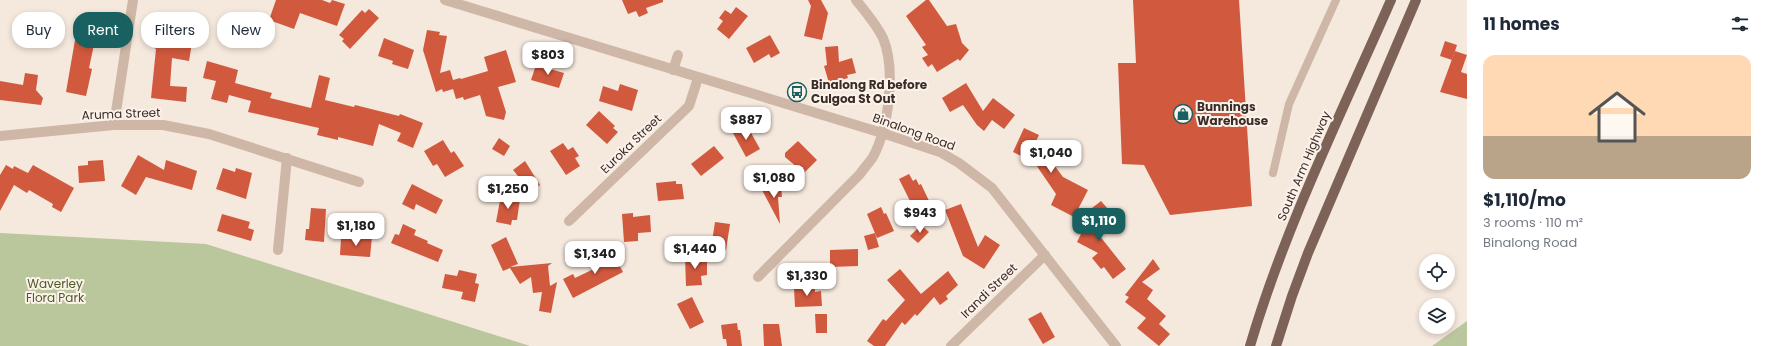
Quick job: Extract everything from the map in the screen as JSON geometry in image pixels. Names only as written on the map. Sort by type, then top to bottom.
[{"type":"main road","name":"South Arm Highway","points":[[1250,346],[1262,304],[1292,226],[1390,0]]},
{"type":"main road","points":[[1276,346],[1308,253],[1416,0]]},
{"type":"street","points":[[114,125],[133,0]]},
{"type":"street","name":"Binalong Road","points":[[445,0],[940,152],[959,163],[992,188],[1116,346]]},
{"type":"street","points":[[758,277],[860,174],[873,156],[882,133],[888,105],[889,59],[883,38],[874,22],[856,0]]},
{"type":"street","points":[[673,70],[678,55]]},
{"type":"street","name":"Euroka Street","points":[[569,221],[689,106],[698,78]]},
{"type":"street","name":"Aruma Street","points":[[0,136],[114,125],[162,125],[187,128],[288,158],[359,182]]},
{"type":"street","points":[[278,250],[288,158]]},
{"type":"street","name":"Irandi Street","points":[[951,346],[1044,255]]},
{"type":"lane","points":[[1273,173],[1289,104],[1336,0]]},
{"type":"green space","name":"Waverley Flora Park","points":[[0,233],[206,244],[530,346],[0,346]]},
{"type":"green space","points":[[1467,321],[1467,346],[1432,346],[1449,334],[1455,334],[1455,330]]},
{"type":"building","points":[[276,0],[322,0],[330,3],[332,0],[345,4],[337,26],[300,13],[294,29],[275,22],[275,12],[272,12]]},
{"type":"building","points":[[622,0],[663,0],[663,2],[646,8],[648,13],[639,17],[636,11],[628,14]]},
{"type":"building","points":[[808,0],[821,0],[828,13],[822,40],[804,36],[811,6]]},
{"type":"building","points":[[926,0],[929,0],[947,26],[956,24],[962,43],[969,50],[960,61],[958,59],[937,72],[932,64],[928,67],[922,58],[928,55],[922,47],[926,45],[906,16]]},
{"type":"building","name":"Bunnings Warehouse","points":[[1133,0],[1239,0],[1252,206],[1170,215],[1144,165],[1122,164],[1118,63],[1136,63]]},
{"type":"building","points":[[736,7],[748,16],[729,39],[717,29],[723,21],[719,18],[725,10],[731,14]]},
{"type":"building","points":[[369,9],[379,18],[350,49],[342,41],[344,39],[339,35],[362,10],[365,13]]},
{"type":"building","points":[[427,30],[440,32],[439,35],[447,36],[440,73],[450,70],[453,80],[488,71],[484,57],[506,50],[516,82],[498,87],[506,112],[504,120],[486,116],[480,95],[464,100],[463,97],[456,99],[453,89],[443,92],[442,89],[436,92],[423,50]]},
{"type":"building","points":[[770,35],[780,53],[771,58],[769,54],[754,63],[746,48]]},
{"type":"building","points":[[384,38],[414,50],[408,69],[392,64],[393,61],[378,56]]},
{"type":"building","points":[[1445,41],[1457,45],[1452,60],[1440,56]]},
{"type":"building","points":[[838,46],[839,62],[852,58],[856,73],[847,75],[848,78],[829,83],[824,66],[827,65],[825,47]]},
{"type":"building","points":[[74,48],[93,48],[89,68],[92,69],[86,96],[66,92]]},
{"type":"building","points":[[154,48],[191,48],[189,61],[172,58],[170,86],[187,87],[186,102],[151,98],[156,49]]},
{"type":"building","points":[[1455,51],[1467,55],[1461,72],[1467,74],[1467,99],[1440,92]]},
{"type":"building","points":[[207,61],[238,70],[235,83],[272,93],[270,98],[311,108],[319,75],[330,78],[325,100],[354,107],[355,105],[399,116],[400,114],[423,123],[413,148],[397,141],[401,133],[379,124],[373,146],[338,137],[338,140],[317,135],[319,128],[248,112],[251,101],[229,95],[227,103],[211,99],[216,81],[203,78]]},
{"type":"building","points":[[536,65],[564,73],[559,88],[531,80]]},
{"type":"building","points":[[25,73],[38,75],[36,90],[43,98],[41,105],[0,100],[0,81],[23,85]]},
{"type":"building","points":[[966,83],[983,111],[993,98],[1015,115],[1004,129],[992,120],[984,131],[977,125],[963,105],[950,112],[942,98]]},
{"type":"building","points":[[620,84],[638,90],[632,111],[599,101],[603,86],[618,91]]},
{"type":"building","points":[[599,111],[615,126],[613,128],[618,132],[607,144],[586,125]]},
{"type":"building","points":[[745,126],[748,132],[750,131],[760,149],[746,157],[733,133]]},
{"type":"building","points":[[1024,128],[1039,135],[1036,141],[1063,177],[1088,190],[1074,217],[1051,205],[1056,194],[1034,162],[1013,152]]},
{"type":"building","points":[[499,138],[510,146],[504,156],[492,149]]},
{"type":"building","points":[[443,140],[451,153],[454,151],[464,166],[445,177],[437,164],[433,166],[424,151]]},
{"type":"building","points":[[798,141],[817,160],[804,173],[785,157],[785,153]]},
{"type":"building","points":[[563,143],[568,150],[573,147],[579,156],[575,158],[580,166],[566,175],[550,151]]},
{"type":"building","points":[[714,146],[724,158],[701,176],[691,164]]},
{"type":"building","points":[[138,155],[164,170],[166,160],[197,171],[192,190],[146,177],[136,195],[121,186]]},
{"type":"building","points":[[103,160],[105,181],[79,183],[78,166],[88,165],[88,161]]},
{"type":"building","points":[[525,161],[540,185],[528,194],[516,178],[518,176],[513,170]]},
{"type":"building","points":[[6,165],[13,169],[14,166],[28,173],[33,165],[74,188],[61,212],[52,207],[53,204],[29,190],[27,193],[14,185],[0,211],[0,175]]},
{"type":"building","points":[[223,168],[235,172],[236,168],[252,173],[246,199],[216,189]]},
{"type":"building","points":[[909,174],[913,181],[916,179],[919,185],[921,184],[930,203],[915,211],[899,179]]},
{"type":"building","points":[[676,181],[676,184],[682,184],[684,199],[658,201],[656,183]]},
{"type":"building","points":[[412,184],[443,200],[436,214],[416,204],[414,210],[402,204]]},
{"type":"building","points":[[781,186],[782,197],[778,197],[780,224],[761,188]]},
{"type":"building","points":[[501,195],[520,199],[517,220],[512,220],[511,225],[496,222]]},
{"type":"building","points":[[1101,201],[1108,209],[1094,220],[1105,225],[1099,235],[1126,269],[1113,279],[1104,267],[1101,269],[1092,258],[1098,253],[1077,242],[1086,224],[1078,219]]},
{"type":"building","points":[[961,204],[978,247],[985,235],[1000,245],[984,269],[963,256],[945,210]]},
{"type":"building","points":[[881,207],[884,214],[886,213],[894,231],[877,238],[867,214]]},
{"type":"building","points":[[311,208],[326,209],[324,242],[305,240],[306,229],[309,229]]},
{"type":"building","points":[[633,213],[633,217],[650,215],[651,232],[638,233],[638,241],[624,242],[622,214]]},
{"type":"building","points":[[222,214],[250,222],[248,228],[254,230],[251,241],[217,231]]},
{"type":"building","points":[[715,222],[730,224],[726,250],[711,248]]},
{"type":"building","points":[[403,224],[416,230],[414,235],[443,250],[438,262],[391,243],[395,234],[399,235]]},
{"type":"building","points":[[921,225],[929,232],[918,243],[910,236]]},
{"type":"building","points":[[875,233],[879,247],[868,250],[864,236]]},
{"type":"building","points":[[359,236],[372,237],[370,257],[340,255],[341,238],[359,239]]},
{"type":"building","points":[[506,237],[518,264],[510,267],[552,263],[548,266],[550,286],[557,282],[551,313],[539,311],[542,292],[533,293],[531,277],[520,284],[510,268],[503,271],[491,245]]},
{"type":"building","points":[[610,248],[623,272],[573,298],[563,279],[573,274],[575,278],[602,265],[597,256]]},
{"type":"building","points":[[858,249],[858,266],[830,267],[830,250]]},
{"type":"building","points":[[685,257],[707,257],[707,275],[701,276],[702,285],[686,286]]},
{"type":"building","points":[[1153,259],[1160,269],[1142,282],[1153,290],[1147,299],[1166,316],[1159,324],[1170,334],[1159,346],[1137,328],[1146,318],[1125,302],[1129,297],[1125,295]]},
{"type":"building","points":[[900,269],[921,294],[948,271],[958,285],[946,296],[948,299],[940,305],[934,297],[917,316],[915,314],[905,325],[902,322],[885,346],[874,346],[867,341],[883,319],[886,321],[905,300],[887,280]]},
{"type":"building","points":[[459,270],[477,274],[475,283],[479,284],[475,302],[461,299],[463,292],[442,288],[445,274],[457,276]]},
{"type":"building","points":[[815,287],[815,292],[821,291],[822,306],[795,307],[794,288]]},
{"type":"building","points":[[692,297],[704,322],[690,329],[677,304]]},
{"type":"building","points":[[1041,312],[1055,337],[1043,344],[1028,319]]},
{"type":"building","points":[[815,314],[827,314],[827,333],[816,333]]},
{"type":"building","points":[[737,323],[738,330],[740,330],[742,346],[727,346],[726,339],[723,339],[721,325]]},
{"type":"building","points":[[763,324],[779,324],[782,346],[764,346]]},
{"type":"place","name":"Binalong Rd before Culgoa St Out","points":[[797,92]]},
{"type":"place","name":"Bunnings Warehouse","points":[[1183,114]]}]
